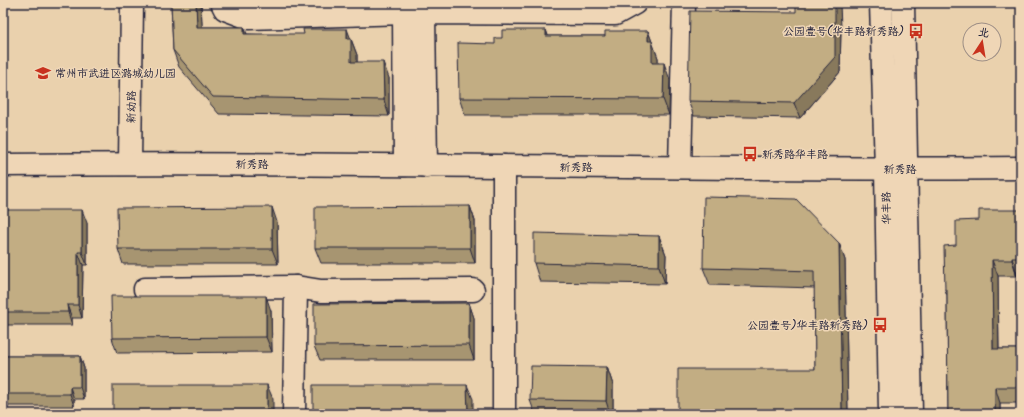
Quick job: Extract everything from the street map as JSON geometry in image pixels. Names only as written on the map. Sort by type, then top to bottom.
[{"type":"street","name":"新幼路","points":[[130,164],[132,3]]},
{"type":"street","points":[[222,3],[225,9],[249,18],[414,13],[615,14],[635,3]]},
{"type":"street","points":[[680,167],[684,3]]},
{"type":"street","name":"华丰路","points":[[881,3],[896,169],[911,414]]},
{"type":"street","name":"华丰路","points":[[890,414],[896,169],[903,3]]},
{"type":"street","points":[[414,13],[416,166]]},
{"type":"street","name":"新秀路","points":[[3,165],[130,164],[896,169],[1021,168]]},
{"type":"street","points":[[504,166],[504,414]]},
{"type":"street","points":[[145,289],[296,287],[321,291],[473,290]]},
{"type":"street","points":[[294,414],[296,287]]},
{"type":"building","points":[[171,3],[196,3],[197,27],[244,27],[244,34],[304,34],[303,29],[347,29],[347,39],[351,39],[351,62],[383,62],[384,100],[213,97],[173,50]]},
{"type":"building","points":[[796,3],[835,3],[835,57],[794,103],[688,101],[690,11],[796,12]]},
{"type":"building","points":[[502,30],[546,30],[546,36],[605,36],[605,31],[648,31],[648,41],[652,41],[652,63],[664,63],[663,99],[459,98],[458,43],[495,44],[495,38],[502,38]]},
{"type":"building","points":[[704,197],[796,199],[839,243],[842,414],[817,414],[817,411],[678,411],[678,369],[815,369],[814,271],[703,268]]},
{"type":"building","points":[[470,206],[470,248],[315,248],[315,207]]},
{"type":"building","points":[[272,207],[272,249],[118,249],[117,208]]},
{"type":"building","points":[[3,210],[82,210],[82,252],[78,252],[78,305],[67,305],[68,312],[3,312]]},
{"type":"building","points":[[979,210],[1021,210],[1021,258],[1012,258],[1012,260],[992,260],[993,349],[1021,349],[1021,387],[995,387],[995,414],[948,414],[947,290],[945,290],[944,246],[956,245],[956,221],[979,220]]},
{"type":"building","points":[[534,233],[659,236],[659,266],[534,263]]},
{"type":"building","points":[[111,296],[266,296],[266,337],[112,338]]},
{"type":"building","points":[[469,303],[469,345],[314,346],[314,304]]},
{"type":"building","points":[[3,356],[80,356],[80,387],[70,387],[70,394],[3,394]]},
{"type":"building","points":[[531,366],[607,367],[606,401],[530,400]]},
{"type":"building","points":[[113,385],[267,385],[267,414],[113,414]]},
{"type":"building","points":[[313,385],[467,385],[468,414],[313,414]]},
{"type":"place","name":"公园壹号(华丰路新秀路)","points":[[916,31]]},
{"type":"place","name":"常州市武进区潞城幼儿园","points":[[43,73]]},
{"type":"place","name":"新秀路华丰路","points":[[750,154]]},
{"type":"place","name":"公园壹号)华丰路新秀路)","points":[[880,325]]}]
